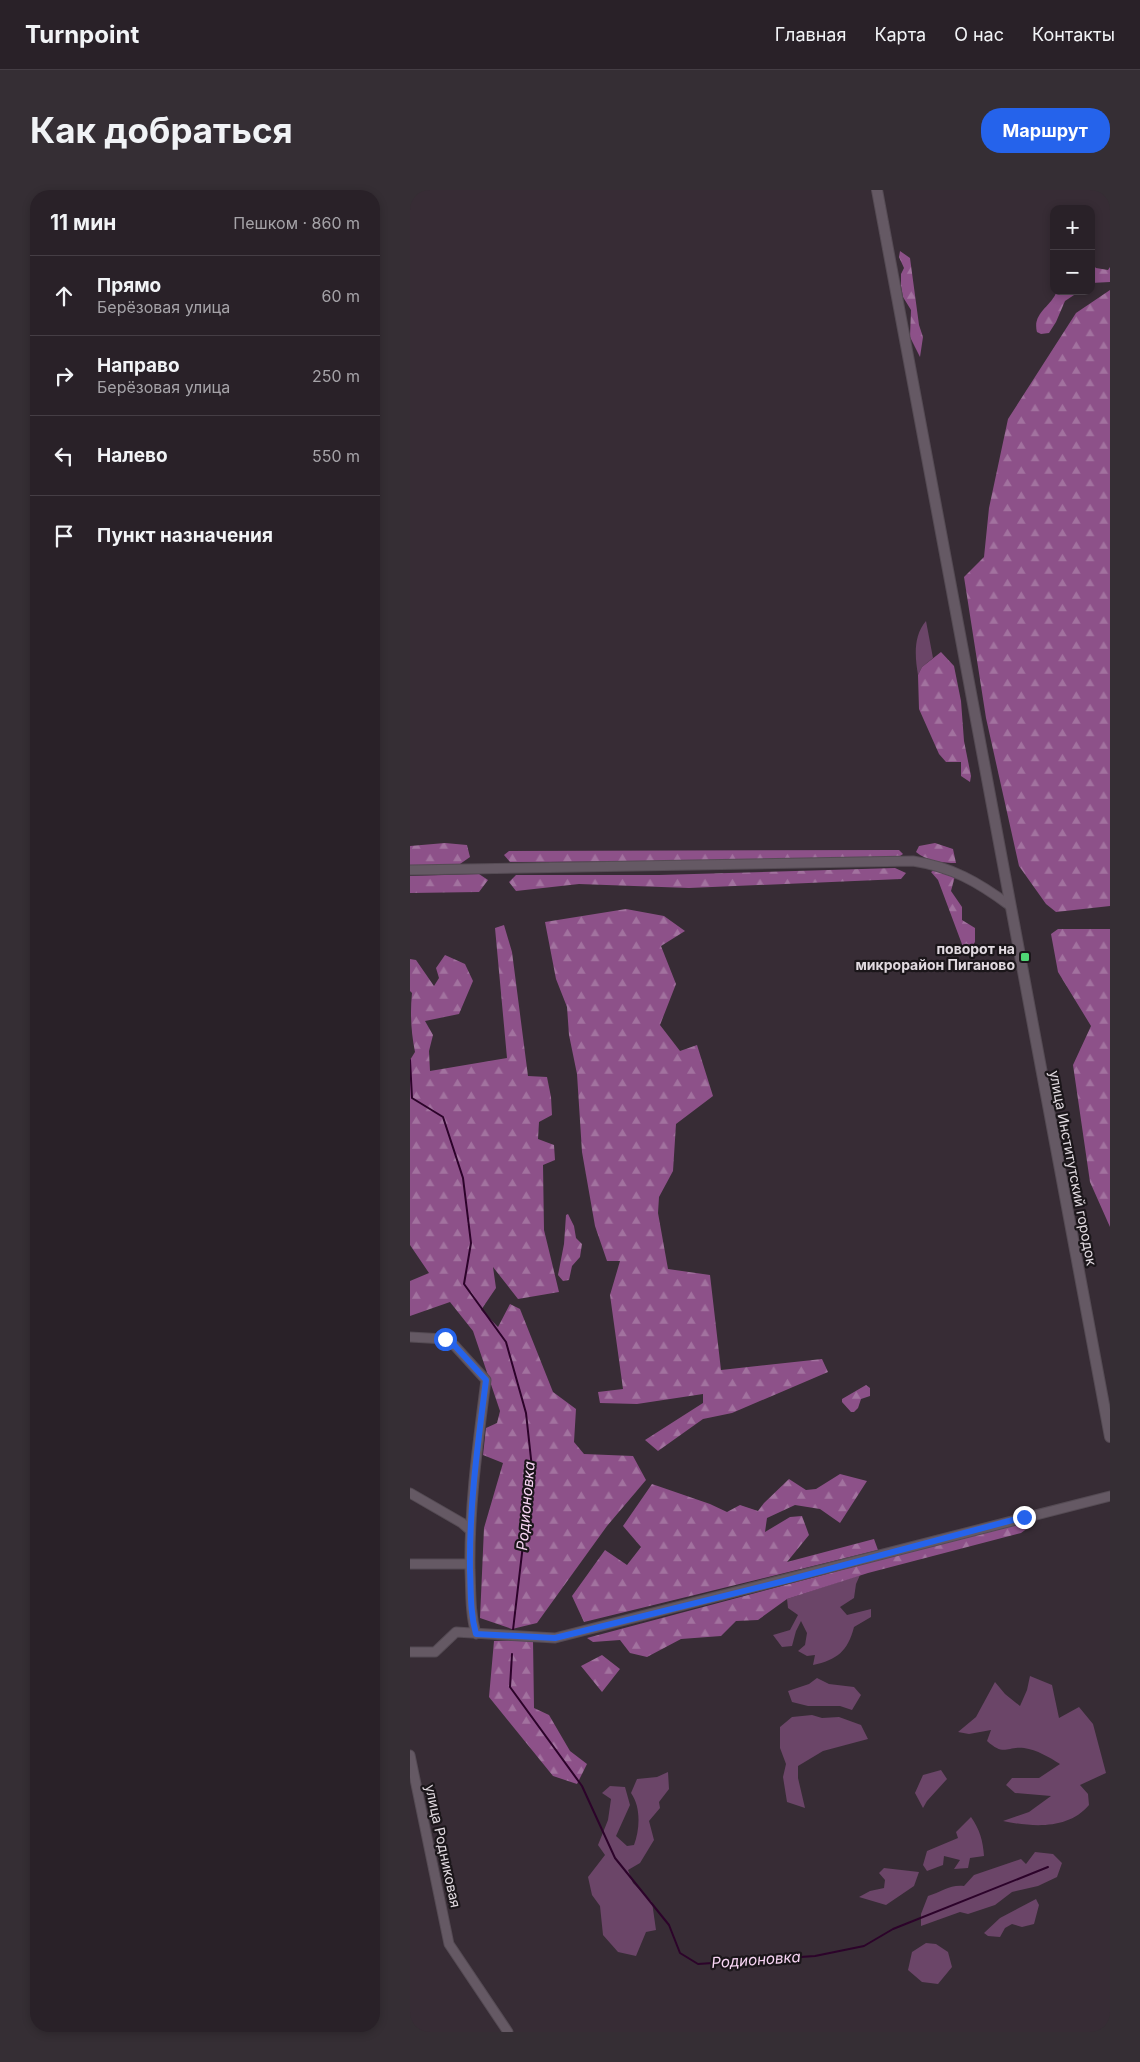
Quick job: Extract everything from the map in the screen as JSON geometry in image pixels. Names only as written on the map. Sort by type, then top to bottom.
[{"type":"street","name":"улица Институтский городок","points":[[877,190],[1110,1437]]},
{"type":"street","points":[[410,870],[913,861],[934,864],[953,870],[985,887],[1010,905]]},
{"type":"street","points":[[410,1338],[445,1339],[454,1345],[486,1380],[470,1530],[471,1615],[476,1634]]},
{"type":"street","points":[[410,1493],[462,1523],[470,1530]]},
{"type":"street","points":[[410,1652],[435,1652],[456,1632],[555,1638],[788,1580],[1110,1496]]},
{"type":"street","points":[[410,1564],[470,1564]]},
{"type":"street","name":"улица Родниковая","points":[[410,1755],[448,1944],[508,2032]]},
{"type":"shaded area","points":[[926,621],[933,658],[922,667],[918,675],[916,661],[917,640]]},
{"type":"shaded area","points":[[860,1575],[856,1584],[854,1598],[840,1607],[847,1615],[871,1609],[871,1617],[854,1627],[845,1648],[840,1653],[829,1660],[813,1665],[815,1655],[807,1656],[798,1651],[805,1645],[807,1633],[801,1621],[792,1646],[782,1647],[773,1635],[790,1630],[798,1615],[788,1608],[787,1599]]},
{"type":"shaded area","points":[[1030,1676],[1052,1685],[1059,1718],[1079,1707],[1093,1724],[1106,1773],[1080,1785],[1088,1794],[1089,1805],[1071,1819],[1049,1825],[1026,1825],[1003,1821],[1029,1812],[1051,1796],[1015,1793],[1006,1785],[1012,1778],[1039,1778],[1060,1764],[1043,1754],[1029,1749],[998,1749],[987,1741],[991,1730],[969,1734],[958,1732],[976,1717],[995,1682],[1005,1694],[1020,1706],[1027,1690]]},
{"type":"shaded area","points":[[817,1678],[829,1684],[854,1687],[861,1695],[852,1710],[840,1706],[808,1706],[792,1702],[788,1691],[809,1684]]},
{"type":"shaded area","points":[[812,1715],[822,1718],[839,1717],[861,1725],[868,1739],[823,1751],[798,1766],[798,1778],[805,1808],[787,1802],[783,1777],[786,1764],[780,1748],[780,1727],[792,1717]]},
{"type":"shaded area","points":[[941,1770],[947,1779],[923,1808],[915,1793],[923,1775]]},
{"type":"shaded area","points":[[668,1772],[669,1789],[659,1802],[660,1808],[649,1821],[654,1840],[640,1863],[628,1870],[633,1883],[652,1902],[656,1930],[646,1932],[636,1956],[618,1952],[603,1935],[600,1906],[592,1895],[588,1877],[605,1855],[598,1845],[608,1820],[611,1799],[602,1793],[610,1786],[625,1787],[630,1805],[616,1836],[627,1846],[634,1845],[638,1811],[631,1793],[637,1779],[657,1777]]},
{"type":"shaded area","points":[[971,1817],[977,1826],[983,1845],[984,1856],[970,1858],[968,1868],[954,1869],[960,1860],[944,1856],[943,1865],[927,1871],[923,1865],[927,1851],[958,1838],[956,1832]]},
{"type":"shaded area","points":[[1035,1852],[1053,1854],[1062,1863],[1057,1877],[1038,1886],[1012,1892],[995,1905],[968,1914],[960,1912],[921,1926],[921,1914],[928,1896],[950,1887],[964,1886],[974,1875],[1021,1859],[1026,1864]]},
{"type":"shaded area","points":[[884,1868],[919,1872],[914,1886],[886,1905],[859,1897],[870,1891],[884,1888],[885,1880],[879,1873]]},
{"type":"shaded area","points":[[1036,1899],[1039,1905],[1034,1924],[1022,1927],[1012,1924],[1005,1928],[1000,1937],[988,1936],[984,1933],[1000,1918]]},
{"type":"shaded area","points":[[926,1943],[936,1944],[948,1952],[952,1967],[938,1984],[922,1982],[908,1970],[912,1952]]},
{"type":"green space","points":[[900,251],[910,258],[919,325],[923,337],[920,357],[910,337],[911,310],[903,297],[901,274],[904,268],[899,257]]},
{"type":"green space","points":[[1095,267],[1108,270],[1110,267],[1110,282],[1095,283]]},
{"type":"green space","points":[[1110,290],[1110,906],[1056,912],[1046,904],[1019,866],[986,718],[964,577],[984,557],[989,508],[1008,419],[1076,313]]},
{"type":"green space","points":[[1055,295],[1074,295],[1065,301],[1049,333],[1041,334],[1037,332],[1037,320]]},
{"type":"green space","points":[[941,652],[954,666],[961,701],[964,741],[971,776],[970,782],[961,776],[961,762],[946,762],[939,754],[919,709],[918,675],[922,667]]},
{"type":"green space","points":[[445,843],[467,845],[470,857],[460,864],[410,866],[410,846]]},
{"type":"green space","points":[[935,843],[953,849],[956,863],[930,859],[916,852],[919,846]]},
{"type":"green space","points":[[899,850],[903,854],[894,860],[510,862],[504,855],[509,851]]},
{"type":"green space","points":[[895,868],[906,873],[901,879],[689,888],[579,884],[516,891],[509,882],[516,875],[659,875]]},
{"type":"green space","points":[[936,869],[955,876],[951,891],[962,907],[962,920],[975,928],[975,942],[966,955],[938,880],[931,872]]},
{"type":"green space","points":[[479,874],[488,880],[479,892],[410,893],[410,876]]},
{"type":"green space","points":[[626,909],[664,916],[685,931],[661,946],[676,984],[660,1025],[680,1051],[697,1045],[713,1096],[676,1124],[673,1171],[659,1197],[658,1213],[668,1269],[710,1275],[721,1370],[822,1359],[828,1372],[732,1413],[703,1419],[658,1451],[645,1440],[703,1403],[703,1394],[637,1404],[600,1403],[598,1392],[623,1389],[610,1295],[620,1261],[607,1261],[595,1226],[582,1152],[577,1074],[569,1035],[567,1007],[556,979],[545,922]]},
{"type":"green space","points":[[504,925],[512,952],[528,1076],[547,1077],[551,1097],[552,1115],[539,1122],[538,1139],[554,1145],[555,1160],[543,1165],[544,1230],[559,1292],[518,1299],[493,1267],[496,1288],[481,1310],[498,1327],[510,1304],[520,1309],[553,1392],[576,1409],[574,1442],[584,1454],[633,1456],[646,1480],[607,1526],[537,1623],[512,1629],[480,1618],[484,1528],[503,1463],[483,1455],[486,1428],[497,1423],[500,1411],[473,1331],[450,1302],[410,1316],[410,1281],[429,1273],[410,1245],[410,1060],[415,1052],[411,1022],[410,959],[416,960],[434,986],[439,978],[436,968],[445,955],[465,964],[473,981],[459,1014],[425,1021],[433,1035],[429,1051],[430,1071],[507,1058],[495,928]]},
{"type":"green space","points":[[1058,929],[1110,929],[1110,1227],[1090,1182],[1073,1065],[1091,1026],[1058,972],[1051,934]]},
{"type":"green space","points":[[568,1214],[574,1226],[576,1238],[582,1244],[580,1257],[572,1266],[569,1280],[563,1281],[558,1275],[564,1244],[566,1215]]},
{"type":"green space","points":[[866,1385],[870,1388],[870,1396],[861,1399],[858,1408],[851,1412],[842,1402],[842,1399]]},
{"type":"green space","points":[[840,1474],[867,1481],[840,1523],[820,1509],[795,1505],[767,1518],[765,1532],[790,1517],[802,1516],[809,1535],[787,1562],[874,1539],[878,1550],[584,1622],[572,1596],[605,1550],[627,1565],[641,1547],[623,1526],[652,1484],[710,1504],[727,1512],[740,1505],[758,1511],[789,1479],[806,1490],[816,1489]]},
{"type":"green space","points":[[1028,1520],[1032,1525],[1021,1533],[868,1573],[787,1599],[758,1620],[736,1621],[721,1636],[681,1639],[647,1657],[630,1653],[620,1640],[593,1642],[587,1638]]},
{"type":"green space","points":[[533,1640],[534,1708],[549,1715],[570,1751],[587,1764],[577,1784],[553,1776],[489,1697],[494,1641]]},
{"type":"green space","points":[[602,1655],[620,1669],[602,1692],[581,1666]]},
{"type":"waterway","name":"Родионовка","points":[[410,1060],[412,1098],[443,1117],[463,1178],[471,1243],[464,1284],[506,1342],[526,1413],[532,1468],[513,1630]]},
{"type":"waterway","name":"Родионовка","points":[[512,1654],[510,1687],[582,1786],[615,1858],[669,1925],[680,1953],[698,1964],[815,1956],[864,1946],[893,1929],[1048,1867]]},
{"type":"place","name":"поворот на микрорайон Пиганово","points":[[1025,957]]},
{"type":"route","points":[[445,1339],[454,1345],[486,1380],[470,1530],[471,1615],[476,1634],[555,1638],[788,1580],[1024,1517]]}]
